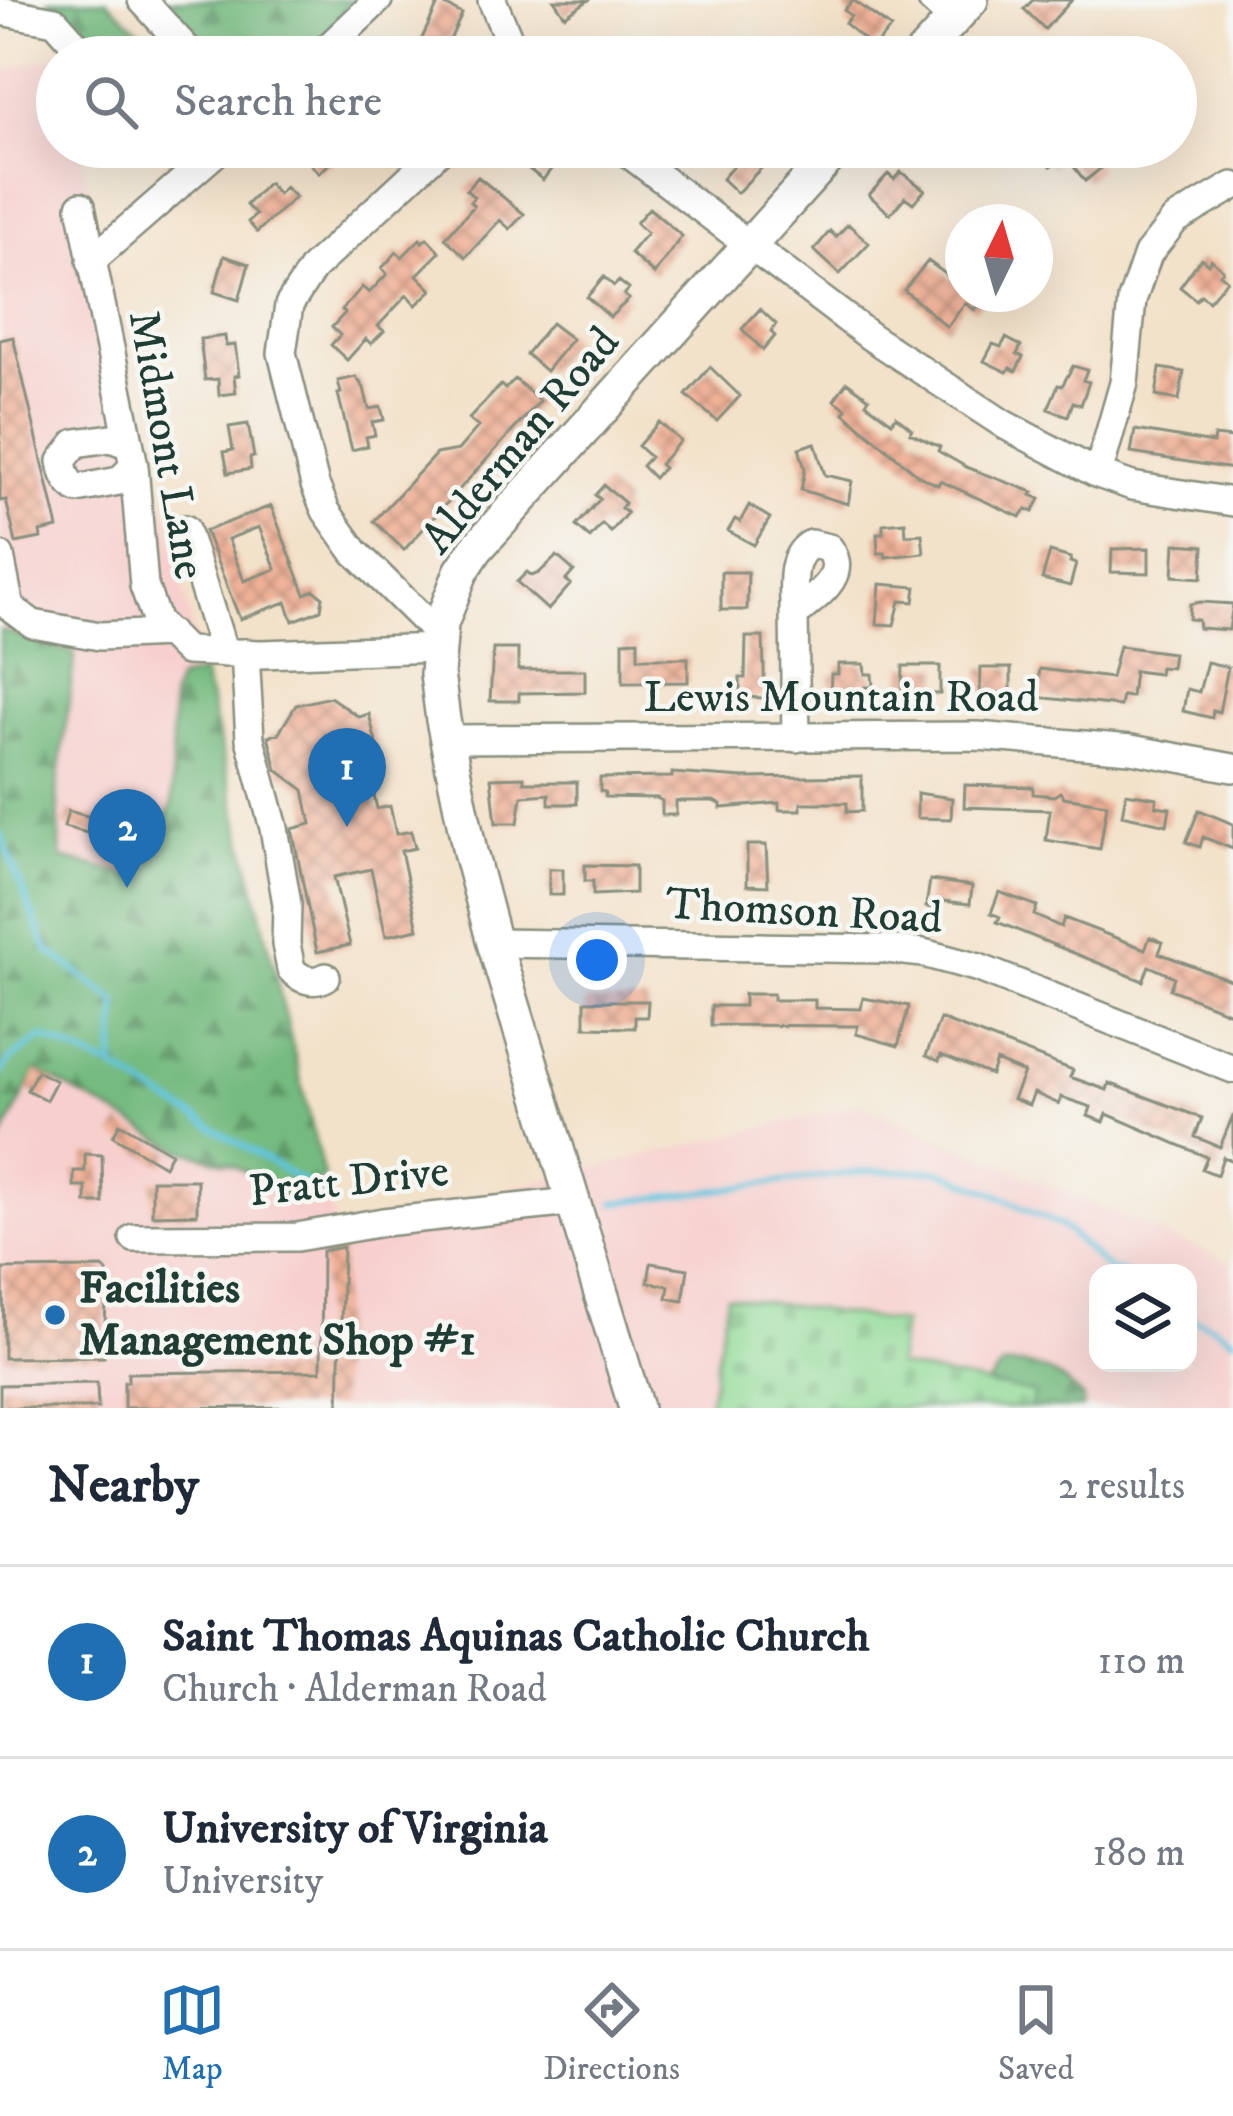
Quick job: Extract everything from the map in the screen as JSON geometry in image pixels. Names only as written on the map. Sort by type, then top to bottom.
[{"type":"main road","points":[[933,36],[952,6]]},
{"type":"main road","name":"Alderman Road","points":[[636,1408],[470,852],[447,739],[438,641],[449,597],[476,549],[819,168]]},
{"type":"street","points":[[31,0],[68,36]]},
{"type":"street","points":[[142,0],[175,36]]},
{"type":"street","points":[[340,36],[378,0]]},
{"type":"street","points":[[492,0],[507,36]]},
{"type":"street","points":[[0,10],[55,21]]},
{"type":"street","points":[[91,261],[198,168]]},
{"type":"street","points":[[420,168],[313,268],[289,305],[282,353],[315,485],[326,511],[355,552],[438,641]]},
{"type":"street","points":[[648,168],[946,389],[1041,446],[1098,473],[1160,493],[1233,502]]},
{"type":"street","points":[[1098,473],[1124,383],[1132,300],[1148,254],[1175,220],[1233,186]]},
{"type":"street","name":"Midmont Lane","points":[[81,206],[112,455],[157,622],[187,651],[235,653],[438,641]]},
{"type":"street","points":[[185,529],[235,653],[250,740],[274,828],[287,904],[291,969],[306,980],[326,977]]},
{"type":"street","points":[[0,556],[10,607],[33,624],[100,636],[169,633]]},
{"type":"street","points":[[794,615],[796,738]]},
{"type":"street","name":"Lewis Mountain Road","points":[[447,739],[978,736],[1131,749],[1233,768]]},
{"type":"street","name":"Thomson Road","points":[[494,943],[922,953],[979,968],[1233,1069]]},
{"type":"street","name":"Pratt Drive","points":[[134,1238],[297,1237],[383,1222],[572,1202]]},
{"type":"shaded area","points":[[36,62],[36,168],[84,168],[336,1230],[861,1104],[1233,1264],[1233,1408],[0,1408],[0,71]]},
{"type":"green space","points":[[47,0],[106,0],[146,36],[88,36]]},
{"type":"green space","points":[[147,0],[370,0],[329,36],[182,36]]},
{"type":"green space","points":[[0,630],[75,653],[57,792],[61,858],[136,877],[172,806],[172,695],[178,679],[203,673],[324,1177],[296,1203],[234,1165],[179,1149],[36,1070],[0,1144]]},
{"type":"green space","points":[[727,1296],[903,1323],[897,1366],[1034,1393],[1030,1408],[708,1408]]},
{"type":"green space","points":[[1024,1365],[1063,1381],[1083,1398],[1083,1408],[1030,1408],[1033,1394],[986,1384],[1003,1366]]},
{"type":"building","points":[[554,0],[589,0],[565,16]]},
{"type":"building","points":[[853,0],[891,28],[884,36],[860,36],[845,23],[851,16],[844,10]]},
{"type":"building","points":[[1033,0],[1072,0],[1045,29],[1024,9]]},
{"type":"building","points":[[439,2],[462,14],[452,36],[423,36]]},
{"type":"building","points":[[527,168],[552,168],[543,180]]},
{"type":"building","points":[[731,168],[761,168],[737,193],[722,179]]},
{"type":"building","points":[[1075,168],[1099,168],[1100,169],[1085,181]]},
{"type":"building","points":[[901,172],[925,190],[913,203],[905,197],[890,214],[869,195],[888,174],[894,179]]},
{"type":"building","points":[[478,177],[524,214],[510,229],[500,220],[466,257],[445,238],[474,206],[470,202],[474,197],[466,190]]},
{"type":"building","points":[[268,183],[278,194],[285,187],[295,197],[257,232],[248,222],[256,215],[246,205]]},
{"type":"building","points":[[649,208],[682,236],[654,274],[630,253],[647,233],[636,223]]},
{"type":"building","points":[[848,224],[869,243],[840,274],[814,250],[830,231],[836,237]]},
{"type":"building","points":[[427,238],[440,252],[417,275],[432,290],[416,305],[407,295],[378,326],[384,331],[371,344],[366,339],[347,360],[331,345],[340,335],[332,327],[345,313],[342,310],[362,287],[369,293],[387,274],[382,268],[397,252],[402,257]]},
{"type":"building","points":[[224,256],[249,264],[239,300],[214,292]]},
{"type":"building","points":[[1201,258],[1208,264],[1211,259],[1227,280],[1209,301],[1201,295],[1196,300],[1180,287]]},
{"type":"building","points":[[928,261],[945,274],[945,312],[958,312],[947,327],[904,290]]},
{"type":"building","points":[[604,277],[614,286],[619,281],[629,289],[624,295],[629,299],[610,317],[587,297]]},
{"type":"building","points":[[760,309],[776,324],[771,332],[775,336],[763,350],[742,329]]},
{"type":"building","points":[[551,323],[572,339],[546,371],[526,354]]},
{"type":"building","points":[[225,336],[226,346],[235,345],[239,375],[234,376],[236,393],[219,395],[218,379],[205,380],[200,339]]},
{"type":"building","points":[[13,337],[58,528],[40,532],[41,538],[16,543],[6,500],[0,501],[0,340]]},
{"type":"building","points":[[1006,338],[1021,346],[1017,354],[1023,357],[1016,371],[1010,368],[1007,372],[984,361],[993,344],[1001,347]]},
{"type":"building","points":[[1073,366],[1087,370],[1083,380],[1089,382],[1081,405],[1073,402],[1068,416],[1048,409]]},
{"type":"building","points":[[710,367],[740,396],[717,421],[686,395]]},
{"type":"building","points":[[1160,368],[1184,372],[1179,400],[1156,396]]},
{"type":"building","points":[[356,377],[369,409],[381,407],[384,420],[372,422],[375,435],[366,437],[368,446],[352,450],[338,381]]},
{"type":"building","points":[[515,379],[540,401],[404,550],[374,521],[436,454],[458,450],[478,427],[469,419],[501,385],[505,389]]},
{"type":"building","points":[[847,382],[869,398],[866,403],[892,422],[896,416],[912,429],[910,433],[940,447],[938,451],[968,468],[1033,492],[1040,499],[1033,512],[1027,509],[1020,517],[919,476],[834,400]]},
{"type":"building","points":[[659,422],[680,441],[654,478],[642,466],[650,457],[638,446]]},
{"type":"building","points":[[248,424],[254,457],[250,458],[251,469],[228,473],[224,452],[233,450],[229,427]]},
{"type":"building","points":[[1135,430],[1213,443],[1214,436],[1233,438],[1233,469],[1131,453]]},
{"type":"building","points":[[815,443],[825,475],[852,481],[848,504],[801,490],[805,469],[799,448]]},
{"type":"building","points":[[604,485],[625,503],[621,508],[627,513],[611,532],[602,524],[590,538],[576,526],[600,499],[595,495]]},
{"type":"building","points":[[749,505],[770,518],[754,545],[728,531],[735,519],[740,522]]},
{"type":"building","points":[[271,506],[305,594],[314,590],[323,597],[321,610],[293,621],[286,602],[240,619],[205,531]],"holes":[[[259,527],[276,569],[244,581],[228,539]]]},
{"type":"building","points":[[905,522],[906,535],[922,534],[924,553],[886,557],[878,553],[877,533],[883,533],[883,524]]},
{"type":"building","points":[[1175,544],[1204,546],[1202,578],[1173,576]]},
{"type":"building","points":[[1149,548],[1149,573],[1111,572],[1112,549]]},
{"type":"building","points":[[1050,552],[1076,564],[1070,586],[1042,579]]},
{"type":"building","points":[[557,556],[574,571],[566,580],[571,584],[548,610],[517,582],[527,572],[539,573]]},
{"type":"building","points":[[721,572],[748,572],[747,610],[721,610]]},
{"type":"building","points":[[880,584],[916,587],[914,602],[900,601],[894,625],[877,624]]},
{"type":"building","points":[[1190,604],[1233,604],[1229,630],[1199,628],[1198,620],[1189,619]]},
{"type":"building","points":[[746,637],[763,637],[765,698],[740,697]]},
{"type":"building","points":[[638,640],[638,658],[688,658],[688,682],[623,683],[623,641]]},
{"type":"building","points":[[1119,646],[1173,653],[1171,668],[1160,667],[1159,674],[1134,671],[1131,697],[1122,696],[1120,706],[1036,697],[1040,669],[1111,678]]},
{"type":"building","points":[[493,649],[518,649],[518,670],[585,670],[585,692],[519,693],[519,701],[490,701]]},
{"type":"building","points":[[1207,662],[1228,667],[1219,712],[1213,710],[1212,718],[1183,711],[1187,689],[1199,692]]},
{"type":"building","points":[[838,664],[864,664],[865,674],[872,674],[873,687],[865,687],[865,697],[830,698],[831,674],[838,674]]},
{"type":"building","points":[[903,666],[940,666],[940,694],[902,693]]},
{"type":"building","points":[[981,668],[1011,668],[1011,693],[980,692]]},
{"type":"building","points":[[330,697],[359,717],[369,714],[377,747],[360,777],[365,797],[374,795],[377,809],[390,806],[396,834],[411,831],[415,848],[401,851],[418,929],[386,936],[371,869],[334,877],[350,945],[317,952],[292,829],[311,824],[304,790],[277,770],[268,736],[278,734],[296,705]]},
{"type":"building","points":[[672,773],[744,778],[862,776],[862,811],[847,812],[847,803],[801,803],[801,810],[779,810],[779,803],[721,808],[713,801],[676,801],[676,815],[662,815],[662,801],[657,798],[605,797],[600,791],[600,778],[672,777]]},
{"type":"building","points":[[524,777],[524,782],[577,782],[577,804],[549,804],[549,794],[522,796],[518,823],[496,823],[491,778]]},
{"type":"building","points":[[965,785],[1033,787],[1033,794],[1060,792],[1064,797],[1107,804],[1100,849],[1046,840],[1050,810],[964,807]]},
{"type":"building","points":[[917,793],[952,798],[951,819],[917,818]]},
{"type":"building","points":[[1126,793],[1157,798],[1156,806],[1170,808],[1167,825],[1122,815]]},
{"type":"building","points":[[1199,810],[1233,824],[1233,849],[1203,837],[1200,847],[1186,842]]},
{"type":"building","points":[[68,811],[137,829],[133,845],[64,827]]},
{"type":"building","points":[[747,845],[766,845],[768,886],[747,885]]},
{"type":"building","points":[[585,865],[635,866],[635,893],[593,895],[593,881],[585,881]]},
{"type":"building","points":[[549,869],[563,869],[563,895],[549,895]]},
{"type":"building","points":[[930,880],[972,886],[970,904],[943,901],[942,909],[926,907]]},
{"type":"building","points":[[999,892],[1037,906],[1034,915],[1061,927],[1064,918],[1145,949],[1150,937],[1163,942],[1159,953],[1233,981],[1233,1014],[1170,989],[1174,977],[1149,966],[1143,981],[997,922],[1000,917],[991,913]]},
{"type":"building","points":[[744,994],[815,1000],[815,1008],[861,1009],[863,998],[909,1006],[898,1046],[856,1034],[858,1026],[711,1025],[711,1006],[744,1006]]},
{"type":"building","points":[[585,1001],[648,1001],[647,1017],[635,1017],[635,1028],[585,1027]]},
{"type":"building","points":[[940,1019],[1073,1070],[1070,1077],[1107,1090],[1109,1083],[1202,1118],[1195,1137],[1220,1147],[1233,1115],[1233,1161],[1223,1157],[1217,1175],[1202,1169],[1207,1157],[1107,1114],[1104,1122],[1088,1116],[1091,1107],[1061,1097],[1059,1104],[1034,1093],[1029,1105],[1013,1099],[1024,1073],[996,1061],[991,1075],[941,1055],[939,1061],[926,1056]]},
{"type":"building","points":[[37,1071],[56,1081],[46,1100],[27,1090]]},
{"type":"building","points":[[120,1123],[171,1153],[164,1166],[113,1136]]},
{"type":"building","points":[[85,1154],[102,1155],[103,1203],[86,1203],[86,1187],[74,1187],[74,1171],[85,1171]]},
{"type":"building","points":[[152,1180],[197,1180],[197,1214],[152,1215]]},
{"type":"building","points":[[343,1247],[339,1407],[124,1408],[128,1373],[321,1371],[322,1251]]},
{"type":"building","points":[[651,1263],[688,1269],[683,1301],[667,1298],[669,1286],[648,1282]]},
{"type":"building","name":"Facilities Management Shop #1","points":[[103,1268],[107,1272],[104,1357],[4,1358],[3,1269]]},
{"type":"building","points":[[97,1383],[98,1408],[0,1408],[0,1385]]},
{"type":"waterway","points":[[0,834],[47,950],[117,1002],[113,1068]]},
{"type":"waterway","points":[[0,1074],[10,1060],[42,1037],[113,1068],[322,1193]]},
{"type":"waterway","points":[[614,1203],[868,1171],[939,1171],[1063,1227],[1103,1264]]},
{"type":"waterway","points":[[1197,1320],[1233,1339]]},
{"type":"place","name":"Saint Thomas Aquinas Catholic Church","points":[[347,827]]},
{"type":"place","name":"University of Virginia","points":[[127,888]]},
{"type":"place","name":"Facilities Management Shop #1","points":[[55,1315]]}]
